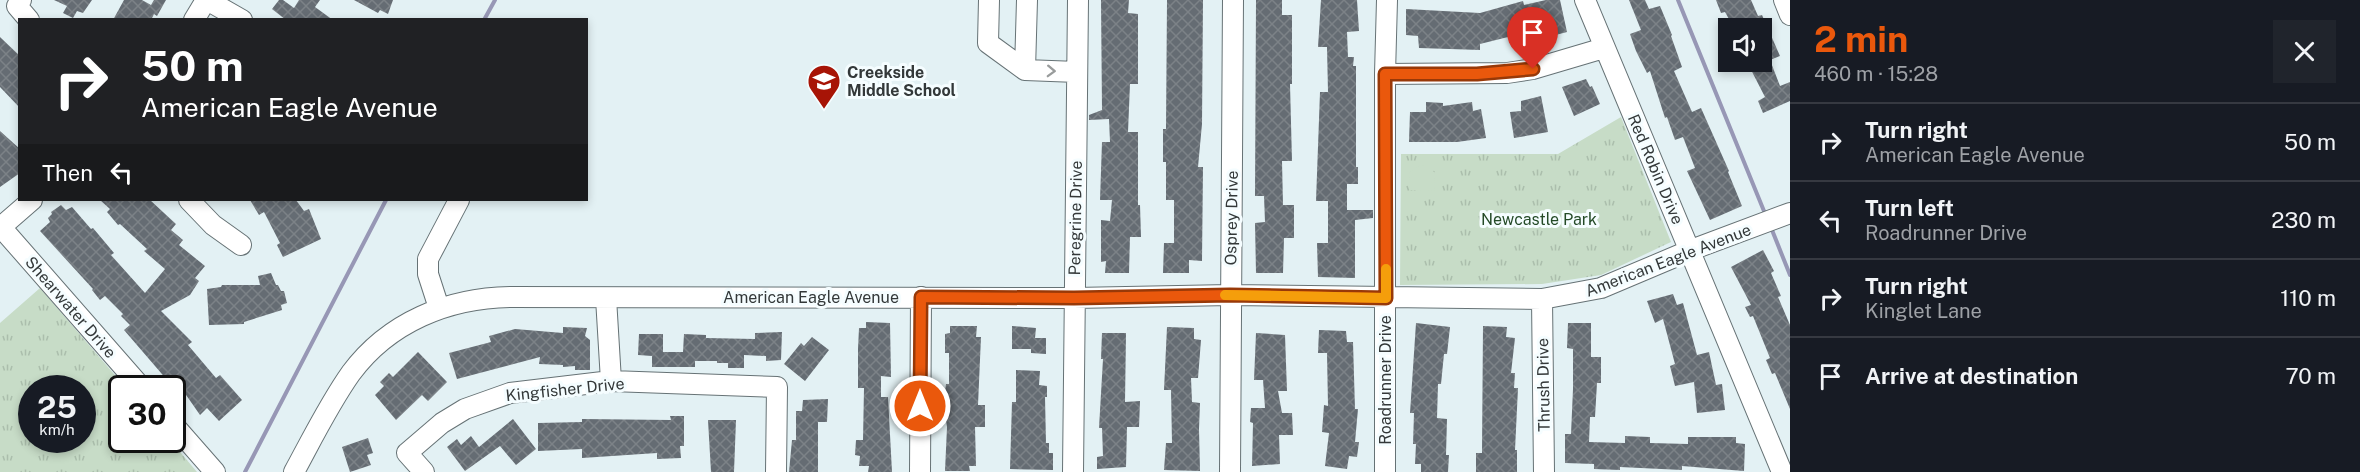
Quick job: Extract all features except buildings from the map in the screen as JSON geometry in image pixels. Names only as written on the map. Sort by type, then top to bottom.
[{"type":"street","points":[[195,18],[206,0],[238,18]]},
{"type":"street","points":[[988,0],[987,43],[1026,70],[1077,72]]},
{"type":"street","points":[[1026,0],[1026,70]]},
{"type":"street","name":"Peregrine Drive","points":[[1073,472],[1078,0]]},
{"type":"street","name":"Osprey Drive","points":[[1230,472],[1233,0]]},
{"type":"street","name":"Roadrunner Drive","points":[[1385,472],[1387,0]]},
{"type":"street","name":"Red Robin Drive","points":[[1585,0],[1782,472]]},
{"type":"street","points":[[1784,0],[1790,15]]},
{"type":"street","points":[[1385,74],[1507,73],[1533,69],[1604,48]]},
{"type":"street","points":[[0,226],[31,201]]},
{"type":"street","points":[[190,201],[213,225],[241,245]]},
{"type":"street","points":[[440,308],[429,280],[429,259],[458,201]]},
{"type":"street","name":"American Eagle Avenue","points":[[294,472],[343,386],[363,360],[381,342],[402,327],[440,308],[472,300],[491,297],[1074,298],[1230,295],[1542,299],[1601,288],[1690,249],[1790,213]]},
{"type":"street","name":"Shearwater Drive","points":[[0,226],[131,375]]},
{"type":"street","points":[[920,472],[921,297]]},
{"type":"street","points":[[606,298],[611,381]]},
{"type":"street","name":"Thrush Drive","points":[[1542,299],[1544,472]]},
{"type":"street","name":"Kingfisher Drive","points":[[424,472],[407,453],[442,423],[485,400],[510,393],[611,381],[777,387],[776,472]]},
{"type":"street","points":[[186,439],[215,472]]},
{"type":"green space","name":"Newcastle Park","points":[[1621,117],[1671,242],[1601,275],[1542,284],[1400,285],[1401,154],[1558,154]]},
{"type":"green space","points":[[1420,165],[1428,166],[1435,173],[1434,191],[1410,190],[1409,173]]},
{"type":"green space","points":[[40,288],[115,375],[108,375],[108,453],[181,453],[197,472],[0,472],[0,323]]},
{"type":"waterway","points":[[485,18],[495,0]]},
{"type":"waterway","points":[[1678,0],[1766,216]]},
{"type":"waterway","points":[[245,472],[385,201]]},
{"type":"waterway","points":[[1770,225],[1790,275]]},
{"type":"slow traffic","points":[[1225,295],[1386,298],[1386,269]]},
{"type":"place","name":"Creekside Middle School","points":[[824,110]]},
{"type":"route","points":[[920,406],[921,297],[1074,298],[1230,295],[1386,298],[1385,74],[1507,73],[1533,69]]}]
